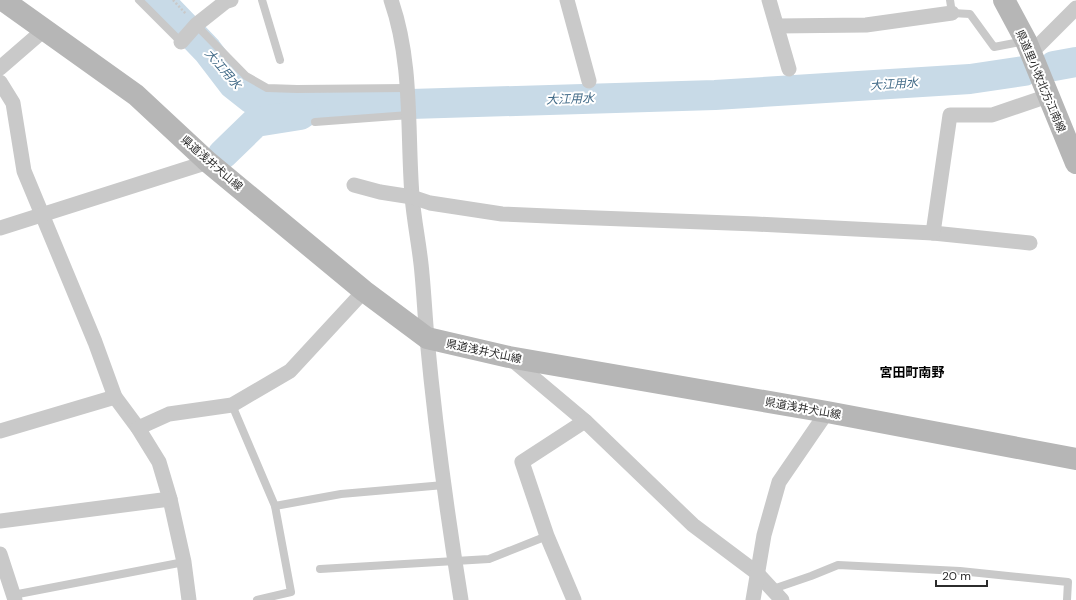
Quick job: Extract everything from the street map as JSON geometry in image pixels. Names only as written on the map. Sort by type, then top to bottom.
[{"type":"main road","name":"県道浅井犬山線","points":[[3,0],[136,95],[208,162],[364,291],[427,338],[509,357],[826,412],[1076,459]]},
{"type":"main road","name":"県道里小牧北方江南線","points":[[1004,0],[1029,47],[1076,163]]},
{"type":"street","points":[[189,32],[225,2],[231,0]]},
{"type":"street","points":[[391,0],[397,18],[408,89],[412,197],[422,272],[427,338],[444,485],[461,600]]},
{"type":"street","points":[[567,0],[589,81]]},
{"type":"street","points":[[769,0],[789,69]]},
{"type":"street","points":[[777,26],[866,25],[951,7]]},
{"type":"street","points":[[1029,47],[1076,8]]},
{"type":"street","points":[[0,68],[45,29]]},
{"type":"street","points":[[0,82],[13,103],[24,171],[95,342],[115,397],[138,428],[158,462],[170,499],[184,562],[189,600]]},
{"type":"street","points":[[933,233],[950,115],[992,115],[1048,96]]},
{"type":"street","points":[[0,228],[208,162]]},
{"type":"street","points":[[354,185],[380,192],[412,197],[430,203],[502,214],[933,233],[1030,243]]},
{"type":"street","points":[[138,428],[169,414],[232,405],[290,372],[364,291]]},
{"type":"street","points":[[509,357],[585,421],[693,525],[758,573],[778,595]]},
{"type":"street","points":[[0,431],[115,397]]},
{"type":"street","points":[[753,600],[764,535],[779,482],[826,412]]},
{"type":"street","points":[[574,600],[547,536],[522,462],[585,421]]},
{"type":"street","points":[[0,521],[170,499]]},
{"type":"street","points":[[0,554],[14,598]]},
{"type":"lane","points":[[139,0],[189,32],[246,76],[267,88],[408,89]]},
{"type":"lane","points":[[262,0],[280,60]]},
{"type":"lane","points":[[951,7],[970,14],[994,47],[1029,47]]},
{"type":"lane","points":[[315,122],[409,115]]},
{"type":"lane","points":[[232,405],[275,506],[291,592],[258,600]]},
{"type":"lane","points":[[275,506],[341,494],[444,485]]},
{"type":"lane","points":[[320,569],[489,559],[547,536]]},
{"type":"lane","points":[[14,598],[184,562]]},
{"type":"lane","points":[[778,595],[811,576],[838,565],[960,571],[1068,582],[1067,600]]},
{"type":"waterway","name":"大江用水","points":[[159,0],[207,50],[233,84],[252,99],[311,107],[715,95],[970,79],[1024,71]]},
{"type":"waterway","name":"大江用水","points":[[1054,66],[1076,62]]},
{"type":"waterway","points":[[223,154],[256,122],[300,115],[303,113]]},
{"type":"district","name":"宮田町南野","points":[[912,372]]}]
